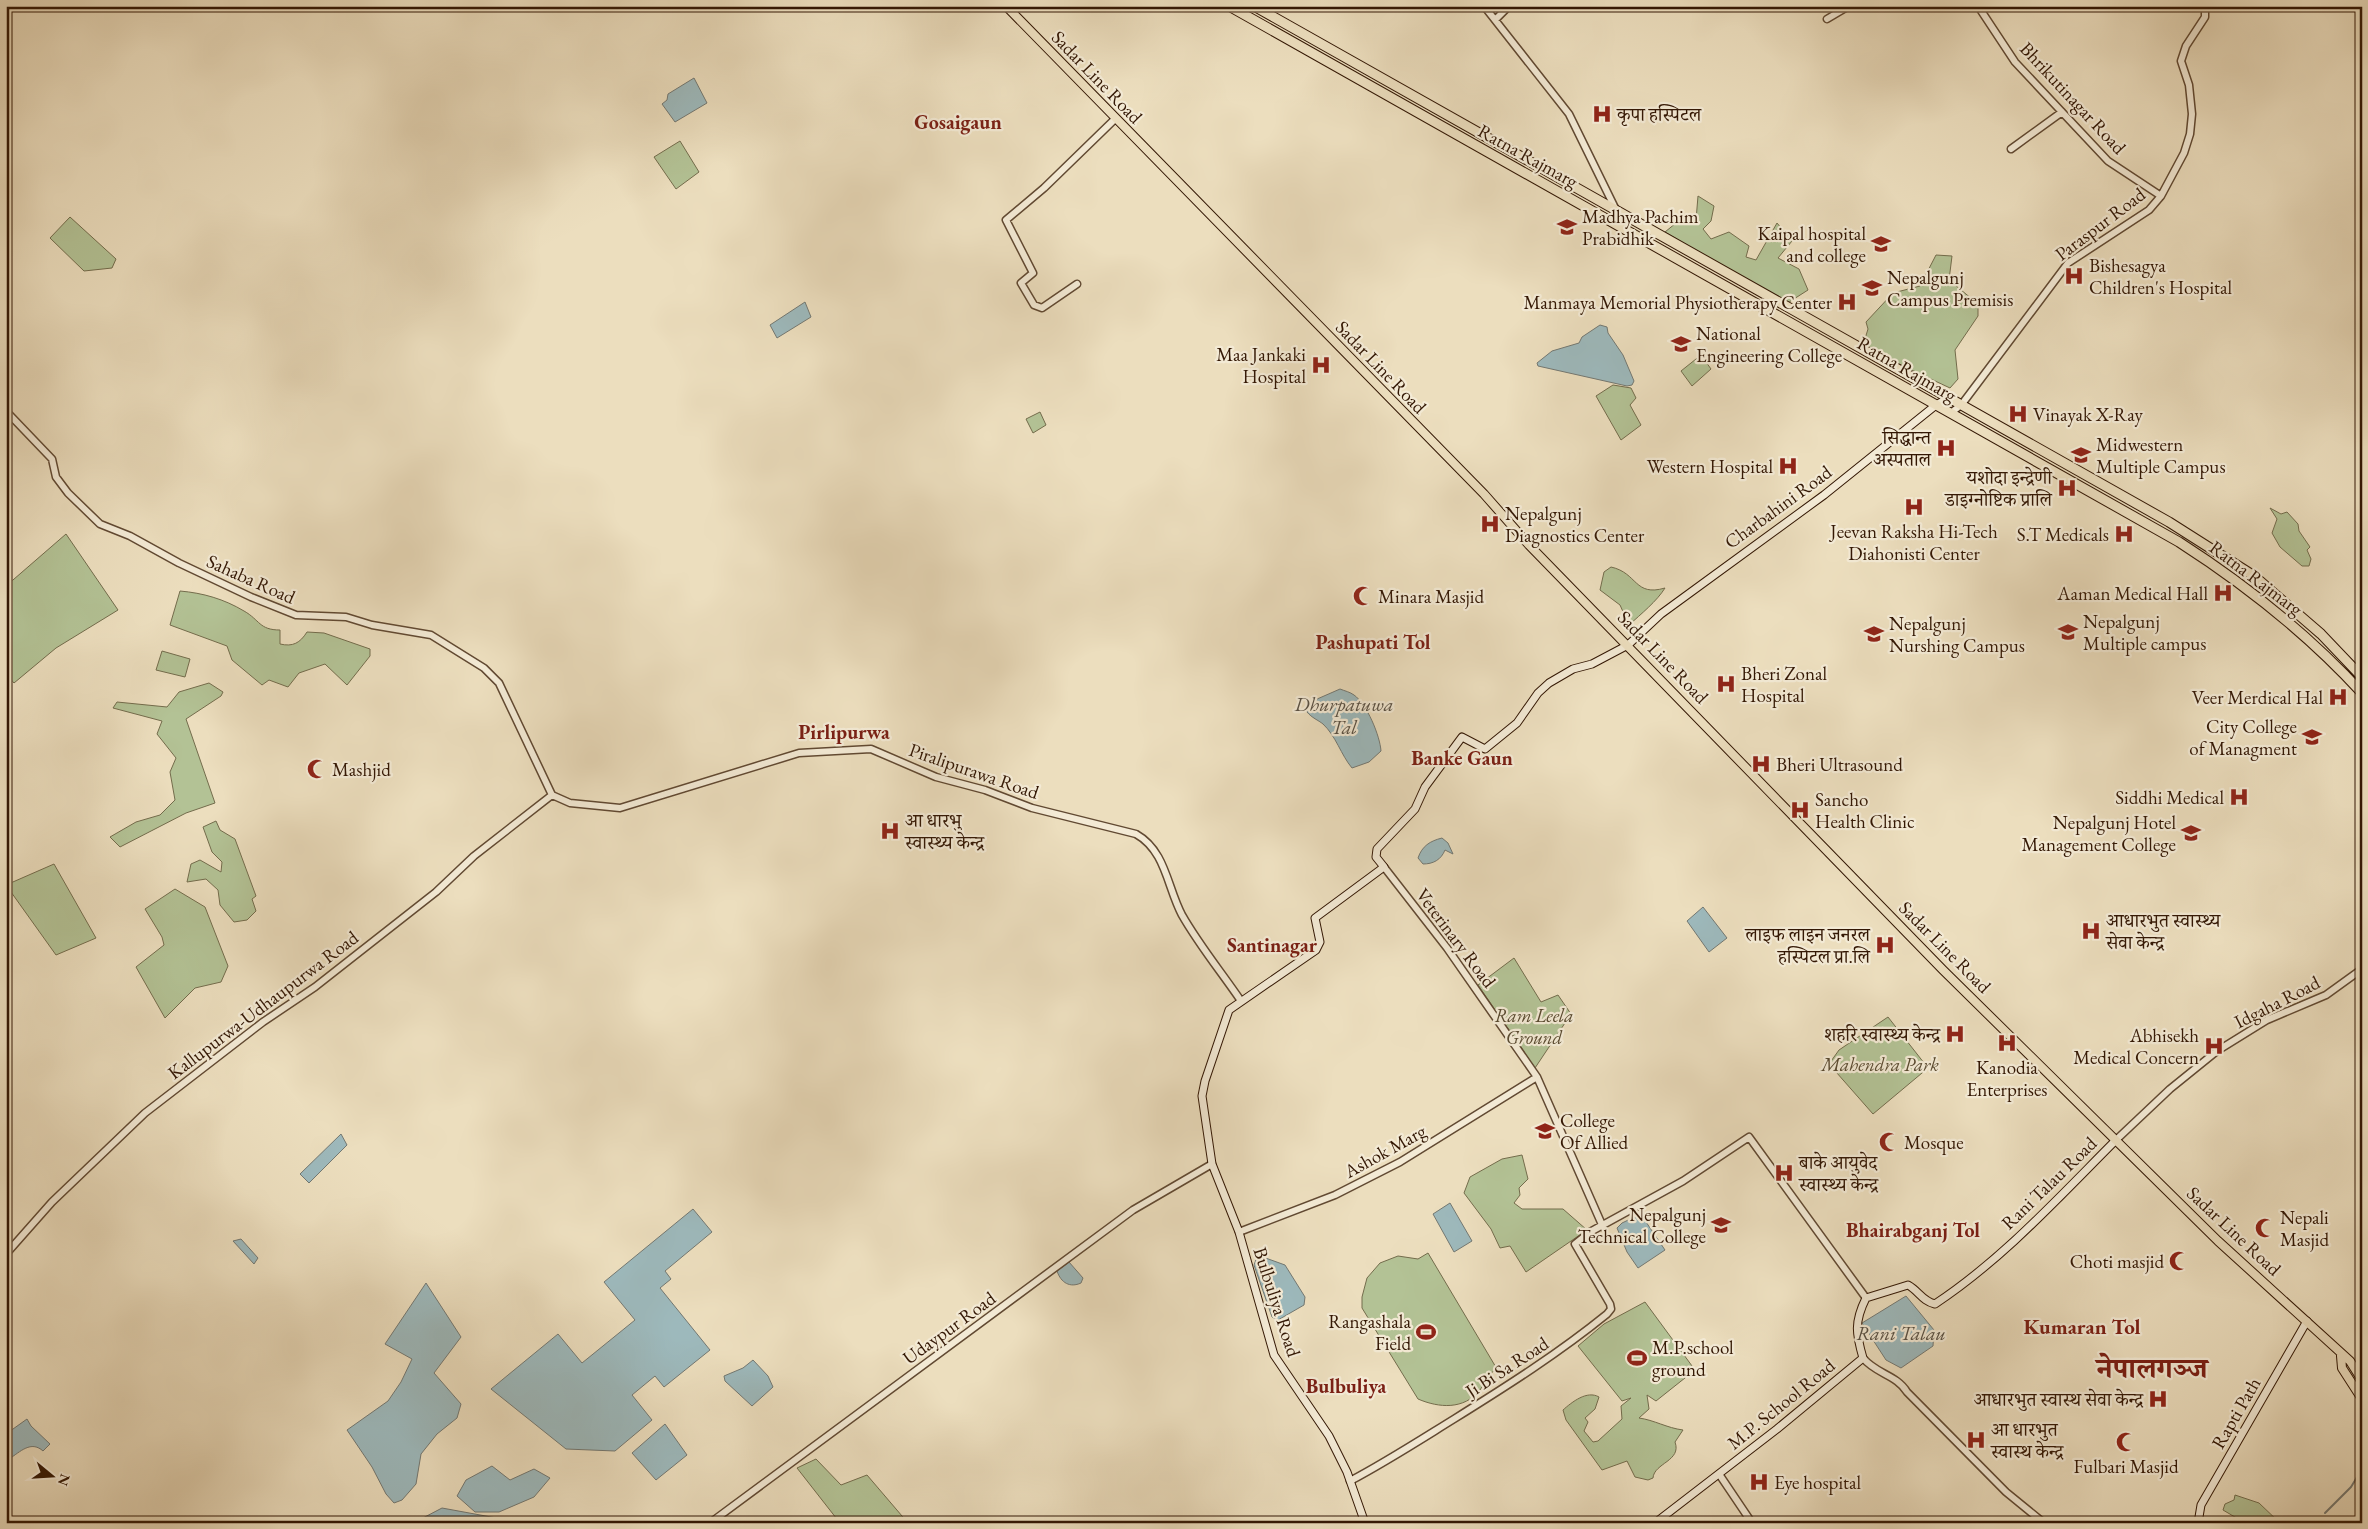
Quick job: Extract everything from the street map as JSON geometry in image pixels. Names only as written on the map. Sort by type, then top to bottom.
[{"type":"highway","name":"Ratna Rajmarg","points":[[1229,6],[1936,404],[2200,555],[2276,610],[2309,639],[2362,692]]},
{"type":"highway","name":"Ratna Rajmarg","points":[[1254,6],[2169,522],[2254,576],[2321,634],[2362,676]]},
{"type":"main road","name":"Sadar Line Road","points":[[1006,6],[1484,494],[1529,546],[1628,645],[1942,968],[2218,1241],[2307,1320],[2341,1356],[2350,1361],[2362,1380]]},
{"type":"main road","name":"Charbahini Road","points":[[1384,867],[1376,857],[1377,849],[1415,810],[1425,788],[1462,736],[1485,749],[1517,723],[1538,693],[1549,683],[1573,670],[1592,664],[1628,645],[1661,614],[1824,495],[1936,404],[1950,397]]},
{"type":"main road","name":"Bulbuliya Road","points":[[1365,1523],[1350,1481],[1329,1436],[1274,1355],[1239,1232],[1212,1164],[1202,1096],[1205,1081],[1229,1010],[1316,950],[1320,942],[1315,918],[1384,867]]},
{"type":"main road","name":"Rani Talau Road","points":[[1866,1298],[1908,1285],[1915,1288],[1925,1302],[1935,1304],[1958,1289],[2058,1201],[2116,1140]]},
{"type":"main road","points":[[1863,1358],[1856,1334],[1858,1313],[1866,1298]]},
{"type":"main road","name":"Rapti Path","points":[[2198,1523],[2201,1505],[2307,1320]]},
{"type":"main road","points":[[2341,1356],[2342,1368],[2362,1399]]},
{"type":"main road","name":"M.P. School Road","points":[[1655,1523],[1863,1358]]},
{"type":"street","points":[[1484,6],[1569,114],[1616,210]]},
{"type":"street","points":[[1495,20],[1509,6]]},
{"type":"street","points":[[1827,19],[1849,6]]},
{"type":"street","name":"Bhrikutinagar Road","points":[[1978,6],[2015,62],[2108,161],[2161,196]]},
{"type":"street","name":"Paraspur Road","points":[[1951,413],[1962,404],[2068,263],[2148,210],[2161,196],[2184,153],[2190,134],[2192,114],[2189,85],[2181,61],[2186,46],[2205,16],[2205,6]]},
{"type":"street","points":[[2011,149],[2062,112]]},
{"type":"street","points":[[1077,284],[1042,308],[1034,305],[1021,283],[1034,273],[1006,220],[1044,188],[1115,118]]},
{"type":"street","name":"Sahaba Road","points":[[6,411],[52,458],[56,477],[68,493],[100,524],[130,536],[178,563],[251,597],[296,615],[346,617],[372,625],[431,634],[474,664],[484,668],[500,683],[552,795]]},
{"type":"street","name":"Piralipurawa Road","points":[[552,795],[570,803],[620,808],[799,754],[871,749],[936,777],[985,790],[1032,808],[1136,834],[1147,840],[1155,849],[1182,914],[1241,1001]]},
{"type":"street","name":"Kallupurwa-Udhaupurwa Road","points":[[6,1254],[52,1202],[145,1113],[262,1022],[315,987],[436,892],[474,856],[552,795]]},
{"type":"street","name":"Veterinary Road","points":[[1384,867],[1447,948],[1537,1077],[1603,1227]]},
{"type":"street","name":"Idgaha Road","points":[[2116,1140],[2170,1089],[2217,1052],[2267,1020],[2326,995],[2362,969]]},
{"type":"street","name":"Ashok Marg","points":[[1239,1232],[1336,1195],[1400,1162],[1537,1077]]},
{"type":"street","points":[[1603,1227],[1709,1166],[1749,1138],[1866,1298]]},
{"type":"street","name":"Udaypur Road","points":[[710,1523],[1132,1210],[1212,1164]]},
{"type":"street","name":"Ji Bi Sa Road","points":[[1350,1481],[1394,1458],[1529,1373],[1570,1345],[1608,1314],[1611,1309],[1610,1304],[1575,1244],[1590,1232],[1603,1227]]},
{"type":"street","points":[[1863,1358],[1877,1370],[1903,1384],[1907,1392],[2006,1492],[2044,1523]]},
{"type":"street","points":[[1719,1474],[1752,1523]]},
{"type":"green space","points":[[680,141],[699,172],[676,189],[654,157]]},
{"type":"green space","points":[[1698,196],[1714,206],[1711,221],[1703,229],[1711,239],[1729,232],[1749,246],[1746,257],[1756,260],[1777,223],[1792,241],[1778,258],[1799,269],[1808,290],[1786,304],[1665,232],[1676,223],[1696,220]]},
{"type":"green space","points":[[70,217],[116,259],[112,268],[84,271],[50,238]]},
{"type":"green space","points":[[1936,255],[1952,256],[1949,280],[1978,304],[1978,316],[1955,350],[1958,379],[1950,388],[1869,350],[1864,342],[1868,329],[1866,322],[1893,293],[1920,286]]},
{"type":"green space","points":[[1701,355],[1711,369],[1692,386],[1681,371]]},
{"type":"green space","points":[[1613,385],[1631,388],[1636,398],[1630,405],[1641,425],[1621,440],[1596,396]]},
{"type":"green space","points":[[1040,412],[1046,425],[1033,433],[1026,419]]},
{"type":"green space","points":[[2270,508],[2281,514],[2287,512],[2298,524],[2299,531],[2310,547],[2307,550],[2311,559],[2309,566],[2302,566],[2280,547],[2272,533],[2277,519]]},
{"type":"green space","points":[[66,534],[118,610],[56,648],[14,683],[6,674],[6,586]]},
{"type":"green space","points":[[1611,567],[1626,574],[1641,587],[1655,590],[1665,588],[1653,603],[1629,625],[1620,605],[1600,590],[1604,572]]},
{"type":"green space","points":[[180,591],[197,593],[229,603],[249,614],[264,626],[273,630],[280,630],[280,644],[289,645],[296,643],[307,632],[324,633],[370,649],[370,656],[347,685],[325,664],[299,673],[288,687],[269,680],[262,685],[232,660],[227,646],[170,625]]},
{"type":"green space","points":[[162,651],[190,659],[185,677],[156,670]]},
{"type":"green space","points":[[209,683],[223,692],[221,696],[186,719],[215,803],[186,813],[120,847],[110,837],[136,822],[160,815],[175,800],[170,772],[176,758],[157,734],[162,721],[113,708],[117,702],[167,707],[179,692]]},
{"type":"green space","points":[[216,821],[220,830],[235,839],[256,896],[252,899],[256,911],[247,920],[234,922],[220,905],[218,890],[206,879],[187,882],[191,864],[200,860],[221,872],[222,862],[212,852],[203,827]]},
{"type":"green space","points":[[54,864],[96,938],[56,955],[6,885]]},
{"type":"green space","points":[[175,889],[205,907],[228,966],[221,982],[195,988],[165,1018],[136,967],[164,945],[162,937],[145,909]]},
{"type":"green space","name":"Ram Leela Ground","points":[[1514,958],[1541,1002],[1558,995],[1571,1014],[1535,1068],[1478,985]]},
{"type":"green space","name":"Mahendra Park","points":[[1888,1017],[1928,1068],[1873,1114],[1829,1064],[1839,1050]]},
{"type":"green space","points":[[1522,1155],[1528,1179],[1519,1188],[1520,1195],[1514,1203],[1522,1209],[1563,1209],[1587,1230],[1526,1272],[1510,1246],[1500,1248],[1491,1229],[1464,1193],[1470,1177],[1502,1159]]},
{"type":"green space","points":[[1428,1253],[1497,1369],[1488,1376],[1474,1396],[1459,1404],[1434,1404],[1418,1399],[1362,1308],[1362,1297],[1367,1278],[1380,1263],[1398,1256],[1418,1259]]},
{"type":"green space","points":[[1645,1302],[1695,1370],[1656,1401],[1647,1395],[1649,1409],[1639,1418],[1683,1430],[1675,1442],[1675,1454],[1658,1469],[1653,1478],[1648,1480],[1635,1477],[1627,1461],[1602,1470],[1566,1420],[1563,1410],[1585,1396],[1594,1395],[1599,1397],[1595,1409],[1585,1418],[1588,1422],[1584,1431],[1593,1442],[1598,1441],[1622,1419],[1621,1406],[1631,1398],[1622,1401],[1578,1346],[1604,1324]]},
{"type":"green space","points":[[816,1459],[841,1485],[867,1475],[908,1523],[840,1523],[797,1468]]},
{"type":"green space","points":[[2235,1495],[2259,1503],[2280,1523],[2245,1523],[2223,1510],[2225,1504],[2234,1500]]},
{"type":"water","points":[[694,78],[707,103],[675,122],[662,104],[667,100],[668,94]]},
{"type":"water","points":[[805,302],[811,317],[777,338],[770,325]]},
{"type":"water","points":[[1600,325],[1607,327],[1608,333],[1623,355],[1634,381],[1632,385],[1627,386],[1538,366],[1537,363],[1552,351],[1579,343],[1582,337]]},
{"type":"water","name":"Dhurpatuwa Tal","points":[[1340,689],[1354,695],[1364,705],[1375,729],[1381,751],[1369,762],[1352,768],[1328,729],[1307,712],[1308,703]]},
{"type":"water","points":[[1442,838],[1448,843],[1453,854],[1445,850],[1436,861],[1423,864],[1418,858],[1424,847],[1430,842]]},
{"type":"water","points":[[1703,907],[1727,938],[1709,952],[1687,921]]},
{"type":"water","points":[[341,1134],[347,1145],[309,1183],[300,1174]]},
{"type":"water","points":[[1450,1203],[1472,1241],[1454,1252],[1433,1214]]},
{"type":"water","points":[[693,1209],[712,1232],[665,1271],[671,1279],[660,1288],[710,1350],[664,1387],[655,1376],[632,1395],[652,1420],[615,1451],[566,1449],[491,1389],[558,1334],[582,1363],[635,1320],[604,1282]]},
{"type":"water","points":[[1643,1213],[1644,1219],[1665,1250],[1638,1268],[1627,1252],[1617,1228],[1622,1223]]},
{"type":"water","points":[[241,1239],[258,1258],[254,1264],[233,1241]]},
{"type":"water","points":[[1260,1256],[1285,1265],[1305,1297],[1304,1305],[1278,1320],[1272,1317],[1254,1265],[1257,1257]]},
{"type":"water","points":[[1069,1262],[1083,1278],[1081,1283],[1070,1285],[1061,1279],[1057,1271]]},
{"type":"water","points":[[426,1283],[461,1337],[434,1373],[461,1404],[457,1418],[437,1434],[421,1454],[416,1484],[402,1500],[394,1503],[386,1494],[372,1467],[347,1430],[388,1401],[401,1382],[412,1359],[385,1344]]},
{"type":"water","name":"Rani Talau","points":[[1906,1296],[1934,1330],[1933,1346],[1901,1368],[1886,1360],[1862,1323]]},
{"type":"water","points":[[753,1360],[768,1376],[773,1387],[752,1406],[725,1381],[724,1376],[743,1368]]},
{"type":"water","points":[[27,1419],[31,1426],[50,1444],[43,1451],[39,1448],[31,1447],[23,1449],[12,1457],[6,1449],[6,1434]]},
{"type":"water","points":[[665,1424],[687,1455],[656,1480],[632,1453]]},
{"type":"water","points":[[492,1466],[510,1480],[534,1469],[550,1478],[534,1497],[499,1512],[475,1512],[457,1496],[466,1480]]},
{"type":"water","points":[[442,1508],[502,1519],[505,1523],[424,1523],[421,1519]]},
{"type":"waterway","points":[[2325,1513],[2351,1487],[2362,1469]]},
{"type":"place","name":"कृपा हस्पिटल","points":[[1602,114]]},
{"type":"place","name":"Madhya Pachim Prabidhik","points":[[1567,227]]},
{"type":"place","name":"Kaipal hospital and college","points":[[1881,244]]},
{"type":"place","name":"Bishesagya Children's Hospital","points":[[2074,276]]},
{"type":"place","name":"Nepalgunj Campus Premisis","points":[[1872,288]]},
{"type":"place","name":"Manmaya Memorial Physiotherapy Center","points":[[1847,302]]},
{"type":"place","name":"National Engineering College","points":[[1681,344]]},
{"type":"place","name":"Maa Jankaki Hospital","points":[[1321,365]]},
{"type":"place","name":"Vinayak X-Ray","points":[[2018,414]]},
{"type":"place","name":"सिद्धान्त अस्पताल","points":[[1946,448]]},
{"type":"place","name":"Midwestern Multiple Campus","points":[[2081,455]]},
{"type":"place","name":"Western Hospital","points":[[1788,466]]},
{"type":"place","name":"यशोदा इन्द्रेणी डाइग्नोष्टिक प्रालि","points":[[2067,488]]},
{"type":"place","name":"Jeevan Raksha Hi-Tech Diahonisti Center","points":[[1914,507]]},
{"type":"place","name":"Nepalgunj Diagnostics Center","points":[[1490,524]]},
{"type":"place","name":"S.T Medicals","points":[[2124,534]]},
{"type":"place","name":"Aaman Medical Hall","points":[[2223,593]]},
{"type":"place","name":"Minara Masjid","points":[[1363,596]]},
{"type":"place","name":"Nepalgunj Multiple campus","points":[[2068,632]]},
{"type":"place","name":"Nepalgunj Nurshing Campus","points":[[1874,634]]},
{"type":"place","name":"Bheri Zonal Hospital","points":[[1726,684]]},
{"type":"place","name":"Veer Merdical Hal","points":[[2338,697]]},
{"type":"place","name":"City College of Managment","points":[[2312,737]]},
{"type":"place","name":"Bheri Ultrasound","points":[[1761,764]]},
{"type":"place","name":"Mashjid","points":[[317,769]]},
{"type":"place","name":"Siddhi Medical","points":[[2239,797]]},
{"type":"place","name":"Sancho Health Clinic","points":[[1800,810]]},
{"type":"place","name":"आ धारभु स्वास्थ्य केन्द्र","points":[[890,831]]},
{"type":"place","name":"Nepalgunj Hotel Management College","points":[[2191,833]]},
{"type":"place","name":"आधारभुत स्वास्थ्य सेवा केन्द्र","points":[[2091,931]]},
{"type":"place","name":"लाइफ लाइन जनरल हस्पिटल प्रा.लि","points":[[1885,945]]},
{"type":"place","name":"शहरि स्वास्थ्य केन्द्र","points":[[1955,1034]]},
{"type":"place","name":"Kanodia Enterprises","points":[[2007,1043]]},
{"type":"place","name":"Abhisekh Medical Concern","points":[[2214,1046]]},
{"type":"place","name":"College Of Allied","points":[[1545,1131]]},
{"type":"place","name":"Mosque","points":[[1889,1142]]},
{"type":"place","name":"बाके आयुवेद स्वास्थ्य केन्द्र","points":[[1784,1173]]},
{"type":"place","name":"Nepalgunj Technical College","points":[[1721,1225]]},
{"type":"place","name":"Nepali Masjid","points":[[2265,1228]]},
{"type":"place","name":"Choti masjid","points":[[2179,1261]]},
{"type":"place","name":"Rangashala Field","points":[[1426,1332]]},
{"type":"place","name":"M.P.school ground","points":[[1637,1358]]},
{"type":"place","name":"आधारभुत स्वास्थ सेवा केन्द्र","points":[[2158,1399]]},
{"type":"place","name":"आ धारभुत स्वास्थ केन्द्र","points":[[1976,1440]]},
{"type":"place","name":"Fulbari Masjid","points":[[2126,1442]]},
{"type":"place","name":"Eye hospital","points":[[1759,1482]]},
{"type":"district","name":"Gosaigaun","points":[[958,122]]},
{"type":"district","name":"Pashupati Tol","points":[[1373,642]]},
{"type":"district","name":"Pirlipurwa","points":[[844,732]]},
{"type":"district","name":"Banke Gaun","points":[[1462,758]]},
{"type":"district","name":"Santinagar","points":[[1272,945]]},
{"type":"district","name":"Bhairabganj Tol","points":[[1913,1230]]},
{"type":"district","name":"Kumaran Tol","points":[[2082,1326]]},
{"type":"district","name":"नेपालगञ्ज","points":[[2152,1368]]},
{"type":"district","name":"Bulbuliya","points":[[1346,1386]]}]
